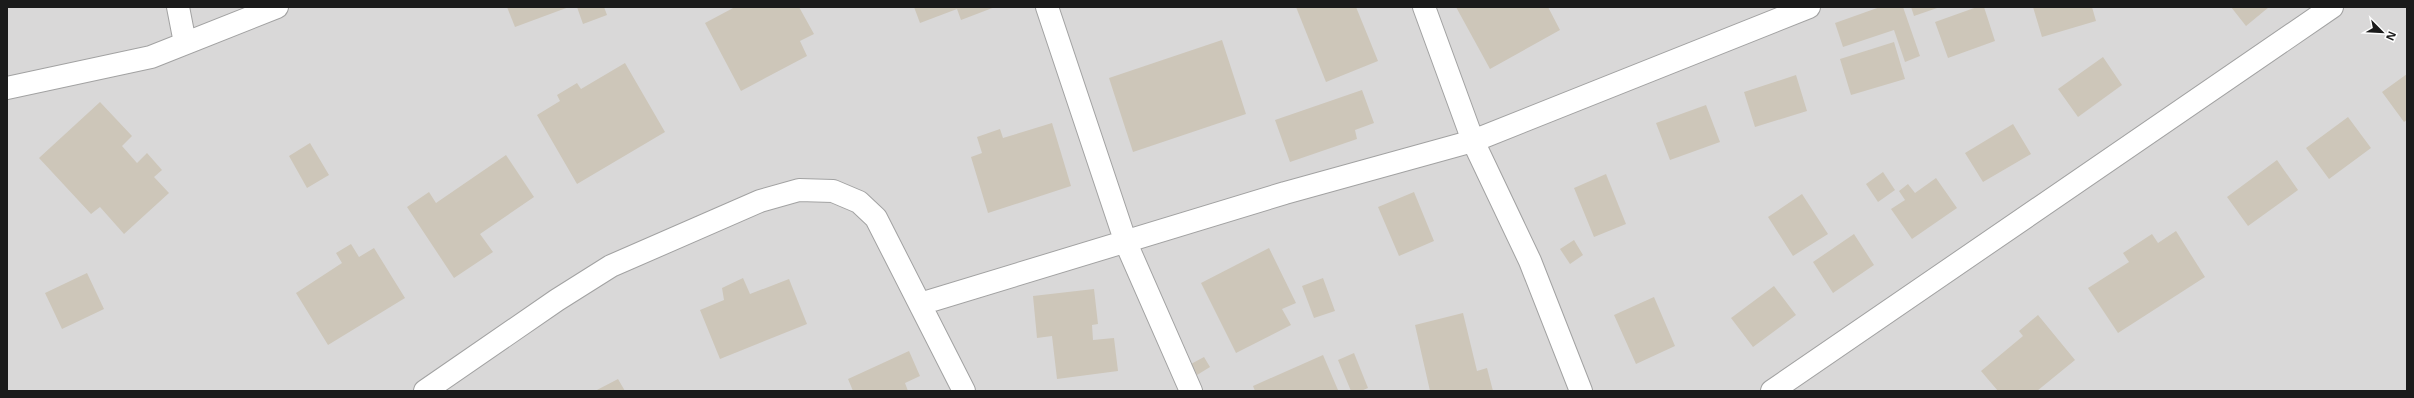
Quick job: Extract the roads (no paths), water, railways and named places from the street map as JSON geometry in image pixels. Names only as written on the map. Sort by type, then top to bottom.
[{"type":"street","points":[[178,7],[186,43]]},
{"type":"street","points":[[7,88],[151,57],[277,7]]},
{"type":"street","points":[[1047,7],[1126,243],[1191,391]]},
{"type":"street","points":[[1424,7],[1472,141],[1530,261],[1581,391]]},
{"type":"street","points":[[920,304],[1126,243],[1285,193],[1472,141],[1762,16],[1809,7]]},
{"type":"street","points":[[1772,391],[2332,7]]},
{"type":"street","points":[[425,391],[557,300],[611,266],[760,201],[799,190],[833,191],[859,202],[876,218],[964,391]]}]
